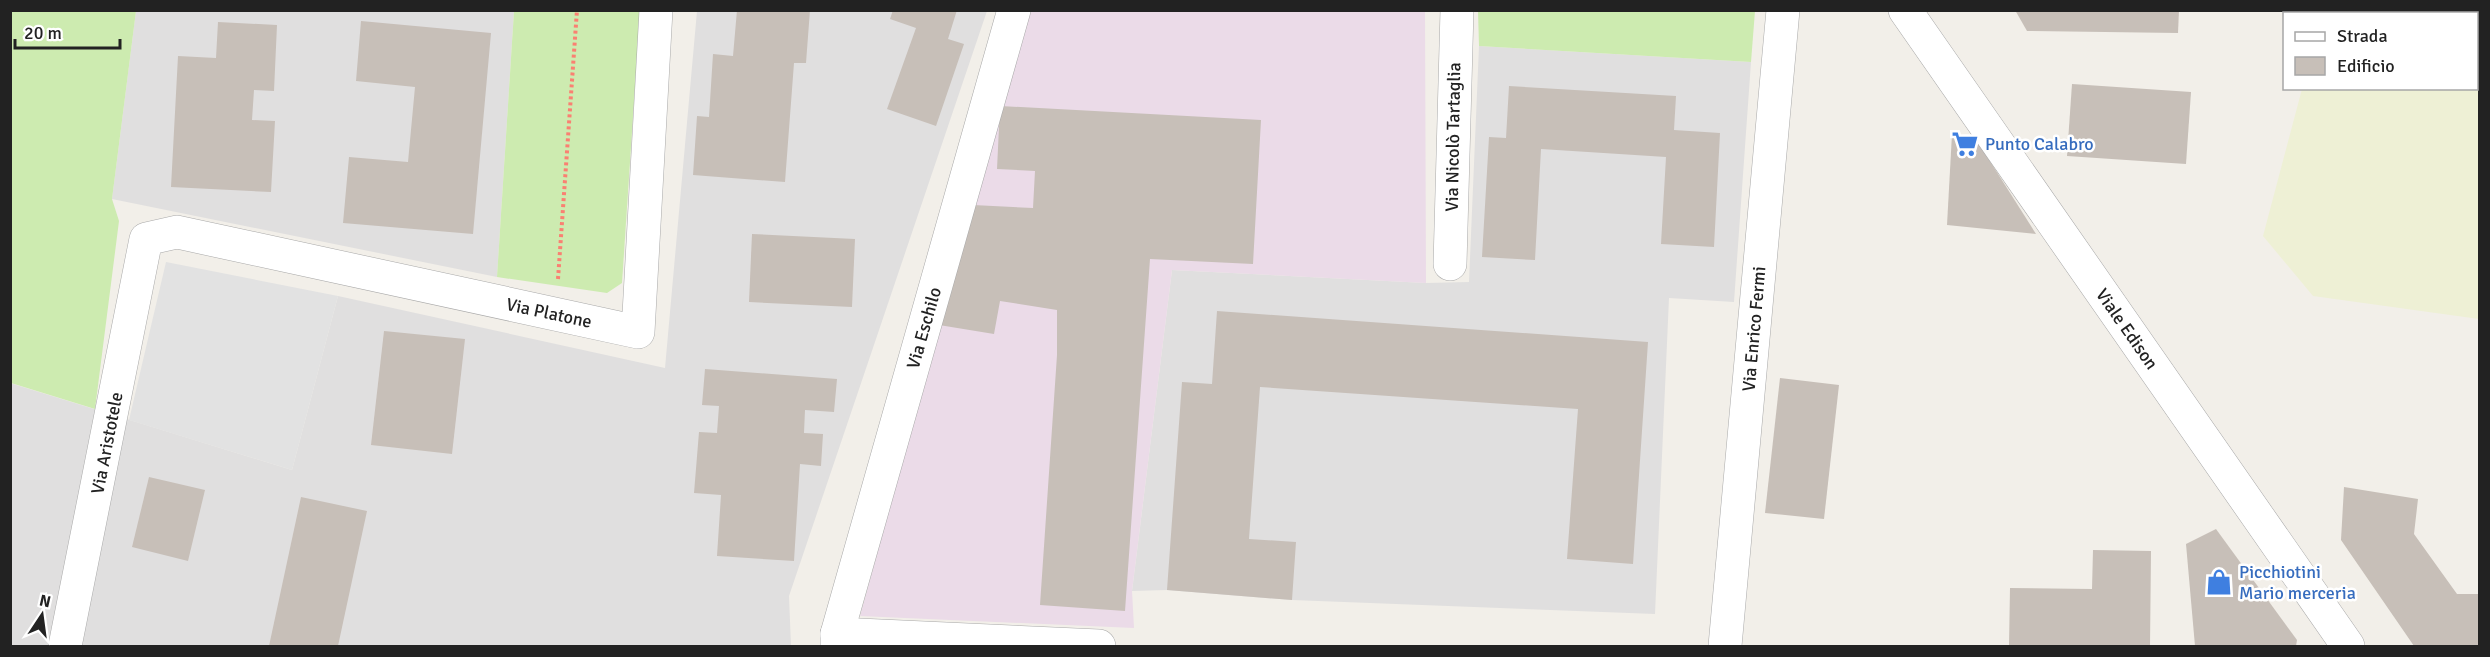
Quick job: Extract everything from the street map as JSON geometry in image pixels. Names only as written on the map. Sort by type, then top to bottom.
[{"type":"street","name":"Via Platone","points":[[146,239],[177,232],[638,332],[656,10]]},
{"type":"street","name":"Via Eschilo","points":[[837,640],[1014,10]]},
{"type":"street","name":"Via Nicolò Tartaglia","points":[[1450,264],[1456,10]]},
{"type":"street","name":"Via Enrico Fermi","points":[[1725,646],[1783,10]]},
{"type":"street","name":"Viale Edison","points":[[1905,10],[2348,646]]},
{"type":"street","name":"Via Aristotele","points":[[65,646],[146,239]]},
{"type":"street","points":[[837,640],[1099,646]]},
{"type":"path","points":[[555,315],[577,10]]},
{"type":"shaded area","points":[[136,11],[514,11],[497,277],[112,199]]},
{"type":"shaded area","points":[[697,11],[987,11],[789,596],[791,646],[11,646],[10,383],[292,470],[338,296],[665,368]]},
{"type":"shaded area","points":[[1026,11],[1425,11],[1426,283],[1172,270],[1132,591],[1134,628],[860,616]]},
{"type":"shaded area","points":[[1479,46],[1751,62],[1734,302],[1669,298],[1655,614],[1292,600],[1167,590],[1132,591],[1172,270],[1426,283],[1469,282]]},
{"type":"shaded area","points":[[166,262],[338,296],[292,470],[129,420]]},
{"type":"green space","points":[[10,11],[136,11],[112,199],[119,221],[95,409],[11,383]]},
{"type":"green space","points":[[514,11],[640,11],[622,283],[607,293],[497,277]]},
{"type":"green space","points":[[1478,11],[1755,11],[1751,62],[1479,46]]},
{"type":"green space","points":[[2478,64],[2480,64],[2479,319],[2313,296],[2263,236],[2302,90],[2478,90]]},
{"type":"building","points":[[737,10],[810,10],[806,63],[794,63],[785,182],[693,175],[697,116],[709,117],[713,54],[733,56]]},
{"type":"building","points":[[893,10],[957,10],[948,39],[964,44],[936,126],[887,109],[916,28],[890,19]]},
{"type":"building","points":[[2015,10],[2179,10],[2178,33],[2027,31]]},
{"type":"building","points":[[361,21],[491,33],[473,234],[343,223],[349,157],[408,162],[415,87],[356,81]]},
{"type":"building","points":[[218,22],[277,25],[274,91],[254,90],[252,120],[275,121],[271,192],[171,187],[178,56],[216,58]]},
{"type":"building","points":[[2072,84],[2191,92],[2186,164],[2067,156]]},
{"type":"building","points":[[1509,86],[1676,96],[1674,130],[1720,133],[1714,247],[1661,244],[1666,157],[1541,149],[1535,260],[1482,257],[1489,137],[1506,138]]},
{"type":"building","points":[[1000,106],[1261,120],[1253,264],[1150,259],[1125,611],[1040,605],[1057,355],[1057,310],[1000,301],[994,334],[939,325],[973,205],[1033,208],[1035,171],[997,169]]},
{"type":"building","points":[[1952,134],[1974,136],[2036,234],[1947,225]]},
{"type":"building","points":[[752,234],[855,239],[852,307],[749,302]]},
{"type":"building","points":[[1217,311],[1648,342],[1633,564],[1567,559],[1578,409],[1260,387],[1249,539],[1296,542],[1292,600],[1167,590],[1182,382],[1212,384]]},
{"type":"building","points":[[384,331],[465,339],[452,454],[371,445]]},
{"type":"building","points":[[705,369],[837,379],[834,412],[805,410],[804,433],[823,434],[821,466],[800,464],[794,561],[717,556],[721,495],[694,493],[699,432],[717,433],[719,406],[702,405]]},
{"type":"building","points":[[1780,378],[1839,385],[1824,519],[1765,513]]},
{"type":"building","points":[[149,477],[205,490],[188,561],[132,547]]},
{"type":"building","points":[[2344,487],[2418,499],[2414,534],[2457,594],[2480,594],[2480,646],[2414,646],[2341,540]]},
{"type":"building","points":[[301,497],[367,511],[338,646],[269,646]]},
{"type":"building","points":[[2216,529],[2297,640],[2296,646],[2195,646],[2186,544]]},
{"type":"building","points":[[2093,550],[2151,551],[2150,646],[2009,646],[2010,588],[2092,589]]},
{"type":"place","name":"Punto Calabro","points":[[1965,144]]},
{"type":"place","name":"Picchiotini Mario merceria","points":[[2219,582]]}]
